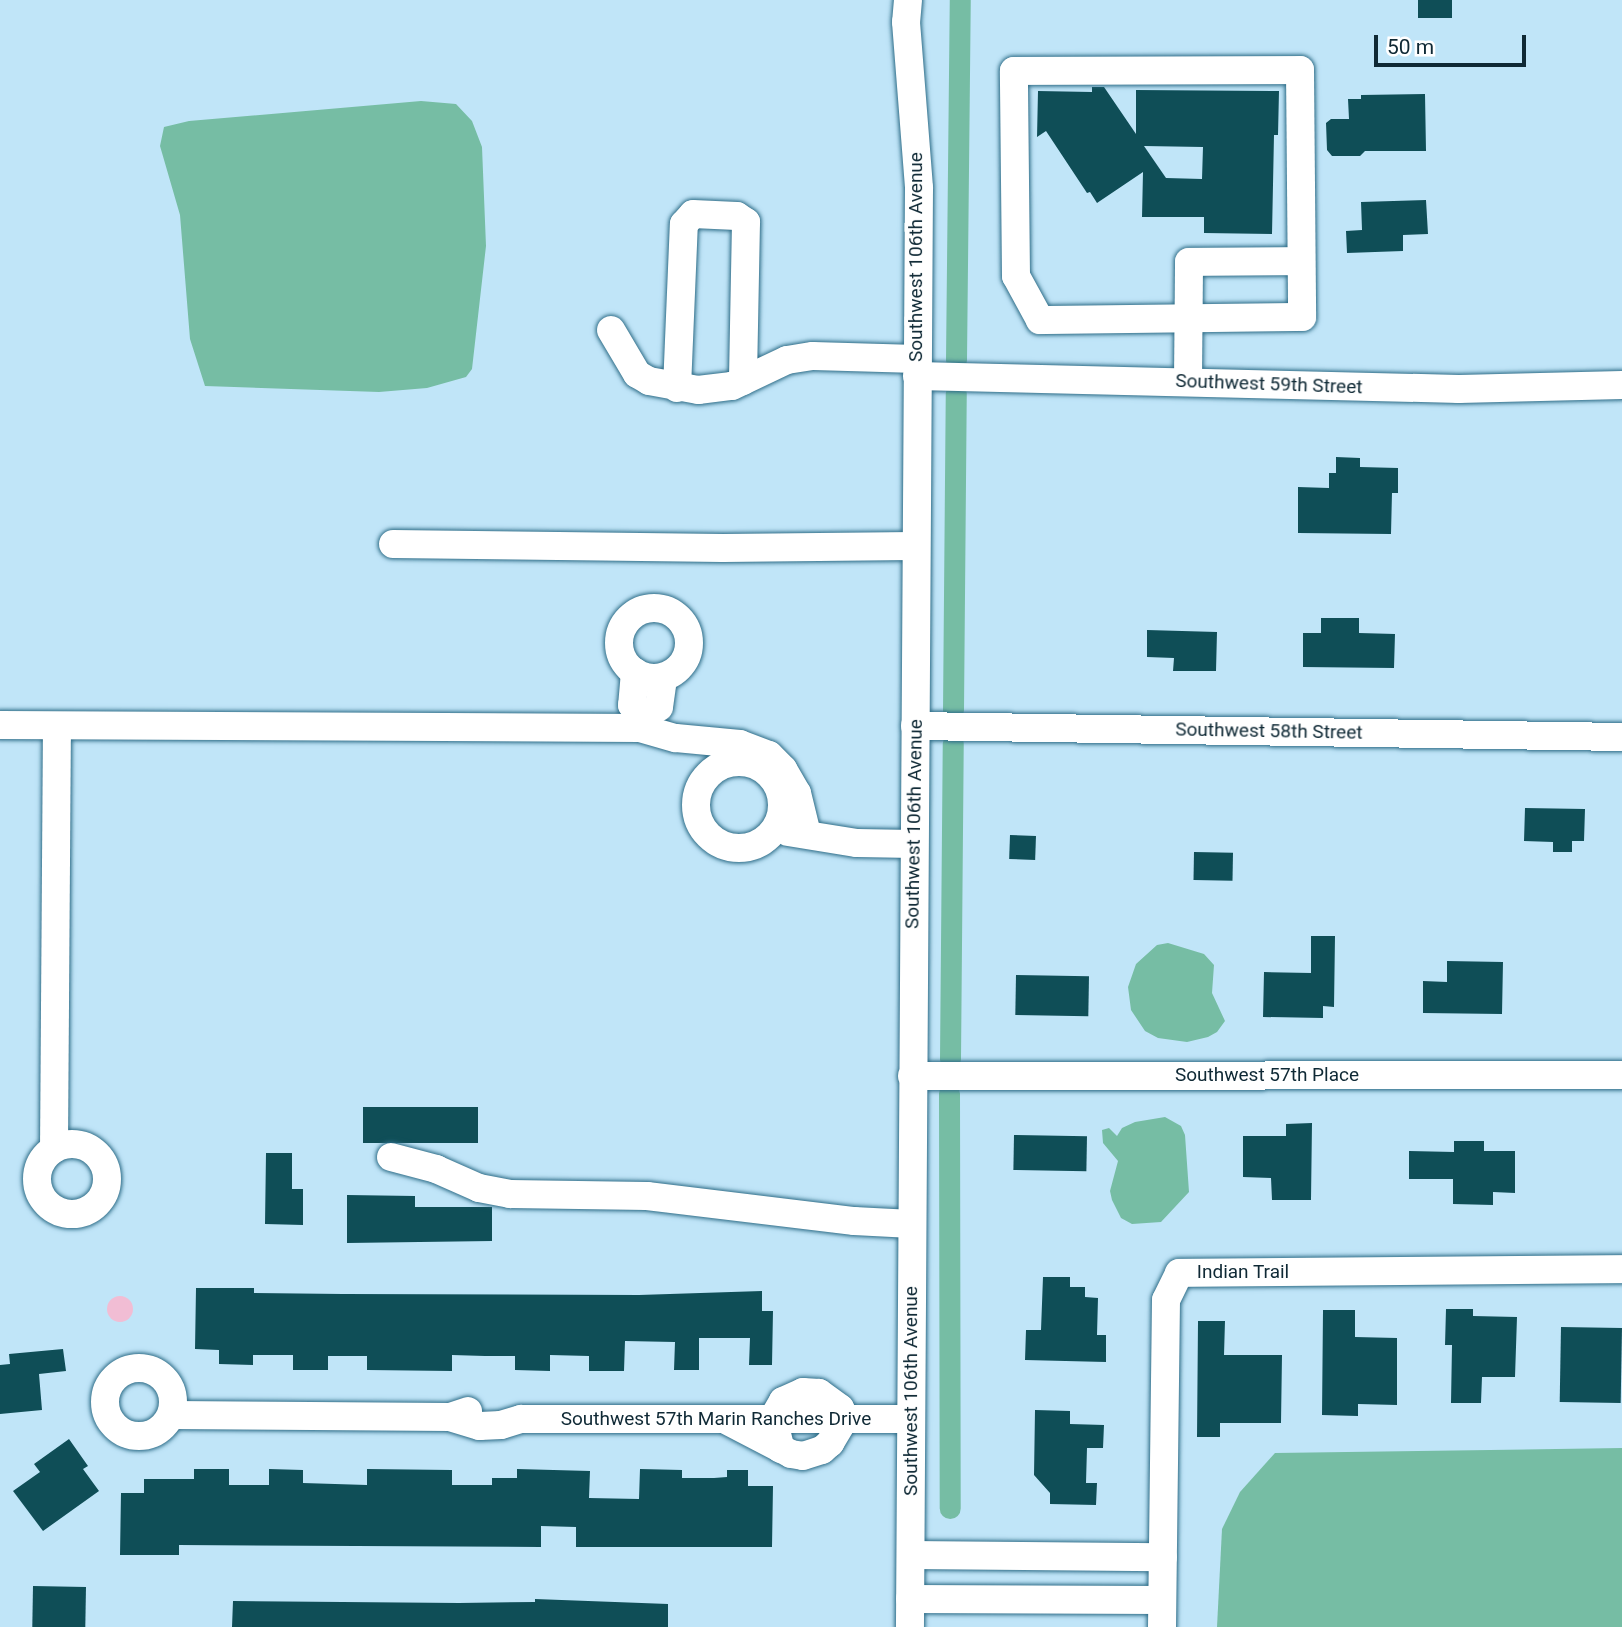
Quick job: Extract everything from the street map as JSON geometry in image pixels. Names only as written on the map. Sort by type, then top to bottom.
[{"type":"street","name":"Southwest 106th Avenue","points":[[886,0],[907,11],[919,188],[910,1627]]},
{"type":"street","points":[[1300,70],[1301,317],[1190,318],[1040,320],[1016,276],[1014,71],[1300,70]]},
{"type":"street","points":[[677,388],[684,225],[693,214],[737,216],[746,222],[743,381]]},
{"type":"street","points":[[1188,381],[1189,262],[1301,261]]},
{"type":"street","name":"Southwest 59th Street","points":[[611,330],[637,374],[677,388],[718,390],[787,360],[813,356],[917,367],[1188,381],[1459,389],[1622,386]]},
{"type":"street","points":[[393,544],[723,548],[916,546]]},
{"type":"street","points":[[664,610],[682,623],[689,644],[681,665],[663,677],[651,678],[635,672],[623,660],[619,648],[624,626],[641,611],[664,610]]},
{"type":"street","points":[[635,672],[632,705],[641,723]]},
{"type":"street","points":[[641,723],[659,707],[663,677]]},
{"type":"street","points":[[0,725],[57,727],[641,723],[704,754],[716,768]]},
{"type":"street","name":"Southwest 58th Street","points":[[915,726],[1622,737]]},
{"type":"street","points":[[54,1149],[57,727]]},
{"type":"street","points":[[676,738],[693,768],[698,791],[698,819],[716,841],[743,847],[785,832],[857,843],[914,844]]},
{"type":"street","points":[[676,738],[740,744],[769,755],[783,769],[797,793],[807,834]]},
{"type":"street","points":[[698,791],[716,768],[743,762],[763,769],[778,784],[782,812],[769,836]]},
{"type":"street","points":[[782,812],[807,834]]},
{"type":"street","name":"Southwest 57th Place","points":[[912,1076],[1622,1075]]},
{"type":"street","points":[[391,1157],[436,1169],[479,1188],[510,1194],[646,1196],[854,1221],[912,1224]]},
{"type":"street","name":"Indian Trail","points":[[1162,1614],[1166,1300],[1178,1272],[1622,1269]]},
{"type":"street","points":[[724,1419],[781,1449],[791,1454],[803,1456],[822,1450],[831,1443],[845,1418],[831,1400],[819,1394],[803,1392],[783,1401],[773,1418],[781,1449]]},
{"type":"street","name":"Southwest 57th Marin Ranches Drive","points":[[172,1415],[450,1417],[481,1410],[502,1412],[522,1419],[773,1418]]},
{"type":"street","name":"Southwest 57th Marin Ranches Drive","points":[[845,1418],[911,1419]]},
{"type":"street","points":[[911,1555],[1163,1557]]},
{"type":"street","points":[[910,1599],[1162,1614]]},
{"type":"shaded area","points":[[421,101],[456,104],[472,121],[482,147],[486,246],[472,369],[466,377],[427,388],[379,392],[205,386],[190,339],[180,215],[160,146],[164,127],[189,121]]},
{"type":"shaded area","points":[[1168,943],[1204,954],[1214,965],[1212,993],[1225,1021],[1217,1032],[1208,1037],[1187,1042],[1158,1038],[1145,1031],[1131,1010],[1128,987],[1136,964],[1157,945]]},
{"type":"shaded area","points":[[1165,1117],[1181,1126],[1185,1135],[1189,1192],[1161,1222],[1132,1224],[1121,1218],[1112,1200],[1110,1191],[1118,1161],[1103,1143],[1102,1130],[1109,1128],[1117,1136],[1122,1128],[1135,1122]]},
{"type":"shaded area","points":[[120,1296],[129,1300],[133,1309],[129,1318],[120,1322],[111,1318],[107,1309],[111,1300]]},
{"type":"shaded area","points":[[1622,1448],[1622,1627],[1217,1627],[1222,1529],[1240,1492],[1275,1453]]},
{"type":"building","points":[[1418,0],[1452,0],[1452,18],[1418,18]]},
{"type":"building","points":[[1092,87],[1104,87],[1136,134],[1136,90],[1279,91],[1278,135],[1274,135],[1272,234],[1204,233],[1204,217],[1142,217],[1143,172],[1097,203],[1090,192],[1087,193],[1046,131],[1037,137],[1038,91],[1092,92]],"holes":[[[1144,146],[1203,147],[1202,179],[1166,178]]]},
{"type":"building","points":[[1425,94],[1426,151],[1365,151],[1360,156],[1332,156],[1327,150],[1326,123],[1331,119],[1349,119],[1348,99],[1361,99],[1361,95]]},
{"type":"building","points":[[1426,200],[1428,234],[1403,235],[1403,251],[1347,253],[1346,231],[1362,230],[1361,202]]},
{"type":"building","points":[[1336,457],[1360,458],[1360,467],[1398,468],[1398,493],[1392,493],[1391,534],[1298,533],[1298,487],[1329,488],[1329,473],[1336,473]]},
{"type":"building","points":[[1321,618],[1359,618],[1359,633],[1395,634],[1394,668],[1303,667],[1303,633],[1321,633]]},
{"type":"building","points":[[1147,630],[1217,632],[1216,671],[1173,671],[1174,658],[1147,657]]},
{"type":"building","points":[[1525,808],[1585,809],[1584,841],[1572,841],[1572,852],[1553,852],[1553,842],[1524,841]]},
{"type":"building","points":[[1010,835],[1036,836],[1035,860],[1009,859]]},
{"type":"building","points":[[1194,852],[1233,853],[1233,881],[1194,880]]},
{"type":"building","points":[[1311,936],[1335,936],[1334,1007],[1323,1006],[1323,1018],[1263,1017],[1264,972],[1311,973]]},
{"type":"building","points":[[1447,961],[1503,962],[1502,1014],[1423,1013],[1423,981],[1447,982]]},
{"type":"building","points":[[1016,975],[1089,976],[1088,1016],[1015,1015]]},
{"type":"building","points":[[363,1107],[478,1107],[478,1143],[363,1143]]},
{"type":"building","points":[[1312,1123],[1311,1200],[1272,1200],[1271,1178],[1243,1177],[1243,1136],[1286,1136],[1286,1124]]},
{"type":"building","points":[[1014,1135],[1087,1136],[1086,1171],[1013,1170]]},
{"type":"building","points":[[1454,1141],[1484,1141],[1484,1151],[1515,1151],[1515,1193],[1493,1192],[1493,1205],[1453,1204],[1453,1179],[1409,1179],[1409,1151],[1454,1152]]},
{"type":"building","points":[[266,1153],[292,1153],[292,1189],[303,1189],[303,1225],[265,1224]]},
{"type":"building","points":[[347,1195],[415,1196],[415,1207],[492,1207],[492,1241],[347,1243]]},
{"type":"building","points":[[1043,1277],[1070,1277],[1070,1287],[1085,1287],[1085,1297],[1098,1298],[1097,1335],[1106,1335],[1106,1362],[1025,1360],[1026,1330],[1041,1330]]},
{"type":"building","points":[[196,1288],[254,1288],[254,1293],[343,1294],[639,1295],[762,1291],[762,1311],[773,1311],[772,1365],[749,1365],[750,1338],[699,1338],[699,1370],[674,1370],[675,1342],[625,1341],[624,1371],[589,1371],[589,1356],[550,1355],[550,1371],[515,1370],[515,1356],[452,1355],[452,1371],[367,1370],[367,1356],[328,1356],[328,1370],[293,1370],[293,1355],[253,1355],[253,1365],[219,1364],[219,1350],[195,1349]]},
{"type":"building","points":[[1446,1309],[1473,1309],[1473,1316],[1517,1317],[1515,1377],[1482,1377],[1481,1403],[1451,1403],[1452,1345],[1445,1345]]},
{"type":"building","points":[[1323,1310],[1355,1310],[1355,1337],[1397,1338],[1397,1405],[1358,1404],[1358,1416],[1322,1415]]},
{"type":"building","points":[[1198,1321],[1225,1321],[1224,1355],[1282,1355],[1281,1423],[1220,1423],[1220,1437],[1197,1437]]},
{"type":"building","points":[[1561,1327],[1622,1328],[1621,1403],[1560,1402]]},
{"type":"building","points":[[63,1349],[66,1371],[39,1374],[42,1410],[0,1414],[0,1365],[10,1364],[9,1354]]},
{"type":"building","points":[[1035,1410],[1070,1411],[1070,1424],[1104,1425],[1103,1448],[1087,1448],[1086,1483],[1097,1483],[1096,1505],[1050,1504],[1050,1493],[1034,1475]]},
{"type":"building","points":[[69,1439],[88,1466],[83,1469],[99,1491],[43,1531],[13,1491],[40,1472],[34,1464]]},
{"type":"building","points":[[194,1469],[229,1469],[229,1485],[269,1485],[269,1469],[303,1470],[303,1483],[367,1485],[367,1469],[452,1470],[452,1485],[492,1485],[492,1478],[517,1478],[517,1469],[590,1471],[589,1498],[639,1499],[640,1469],[682,1470],[682,1478],[727,1477],[727,1470],[748,1470],[748,1486],[773,1486],[772,1547],[576,1547],[576,1527],[541,1526],[541,1547],[179,1545],[179,1555],[120,1555],[121,1493],[144,1493],[144,1479],[194,1479]]},
{"type":"building","points":[[33,1586],[86,1587],[85,1627],[32,1627]]},
{"type":"building","points":[[535,1599],[668,1604],[668,1627],[232,1627],[233,1601],[459,1603],[535,1602]]},
{"type":"waterway","points":[[956,360],[960,0]]},
{"type":"waterway","points":[[953,710],[956,393]]},
{"type":"waterway","points":[[950,1059],[953,743]]},
{"type":"waterway","points":[[949,1093],[950,1508]]}]
